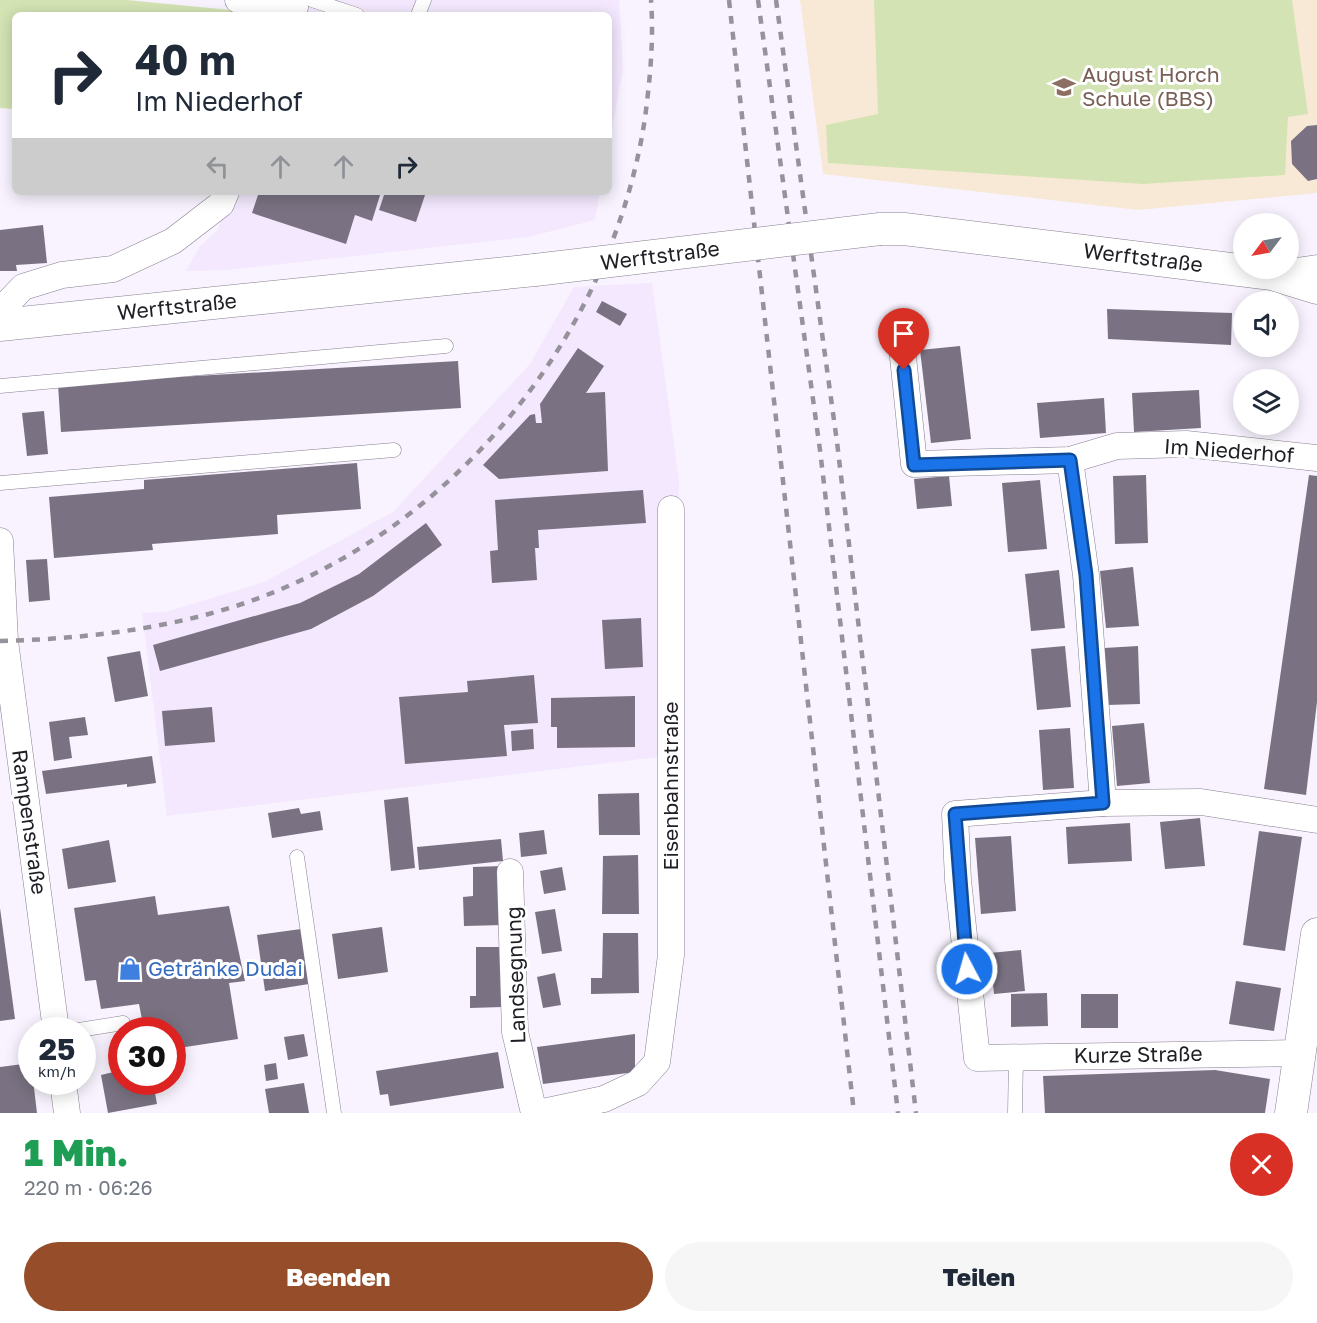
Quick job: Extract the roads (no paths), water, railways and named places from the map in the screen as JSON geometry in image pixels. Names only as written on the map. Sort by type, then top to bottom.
[{"type":"street","points":[[238,0],[299,5]]},
{"type":"street","points":[[0,311],[23,288],[62,275],[113,269],[173,241],[221,204],[225,195]]},
{"type":"street","name":"Werftstraße","points":[[0,325],[536,270],[880,229],[904,229],[1272,274],[1317,273]]},
{"type":"street","name":"Im Niederhof","points":[[902,347],[914,465],[1070,460],[1118,446],[1186,444],[1317,458]]},
{"type":"street","points":[[1070,460],[1086,575],[1103,803],[1200,802],[1317,820]]},
{"type":"street","name":"Eisenbahnstraße","points":[[657,1062],[671,955],[671,509]]},
{"type":"street","name":"Rampenstraße","points":[[0,542],[5,678],[54,1017]]},
{"type":"street","name":"Kurze Straße","points":[[1103,803],[955,814],[958,880],[977,1058],[1299,1053]]},
{"type":"street","name":"Landsegnung","points":[[510,872],[515,1032],[536,1113],[604,1099],[638,1083],[657,1062]]},
{"type":"street","points":[[1291,1113],[1317,934]]},
{"type":"street","points":[[65,1095],[68,1113]]},
{"type":"lane","points":[[299,5],[340,12]]},
{"type":"lane","points":[[0,386],[446,346]]},
{"type":"lane","points":[[0,483],[394,450]]},
{"type":"lane","points":[[297,857],[334,1113]]},
{"type":"lane","points":[[1015,1113],[1016,1057]]},
{"type":"railway","points":[[0,641],[121,632],[180,621],[239,605],[316,573],[387,530],[452,478],[509,417],[558,350],[597,277],[627,199],[645,118],[651,59],[651,0]]},
{"type":"railway","points":[[729,0],[854,1113]]},
{"type":"railway","points":[[758,0],[820,450],[898,1113]]},
{"type":"railway","points":[[776,0],[837,442],[916,1113]]},
{"type":"place","name":"August Horch Schule (BBS)","points":[[1064,87]]},
{"type":"place","name":"Getränke Dudai","points":[[130,969]]}]
